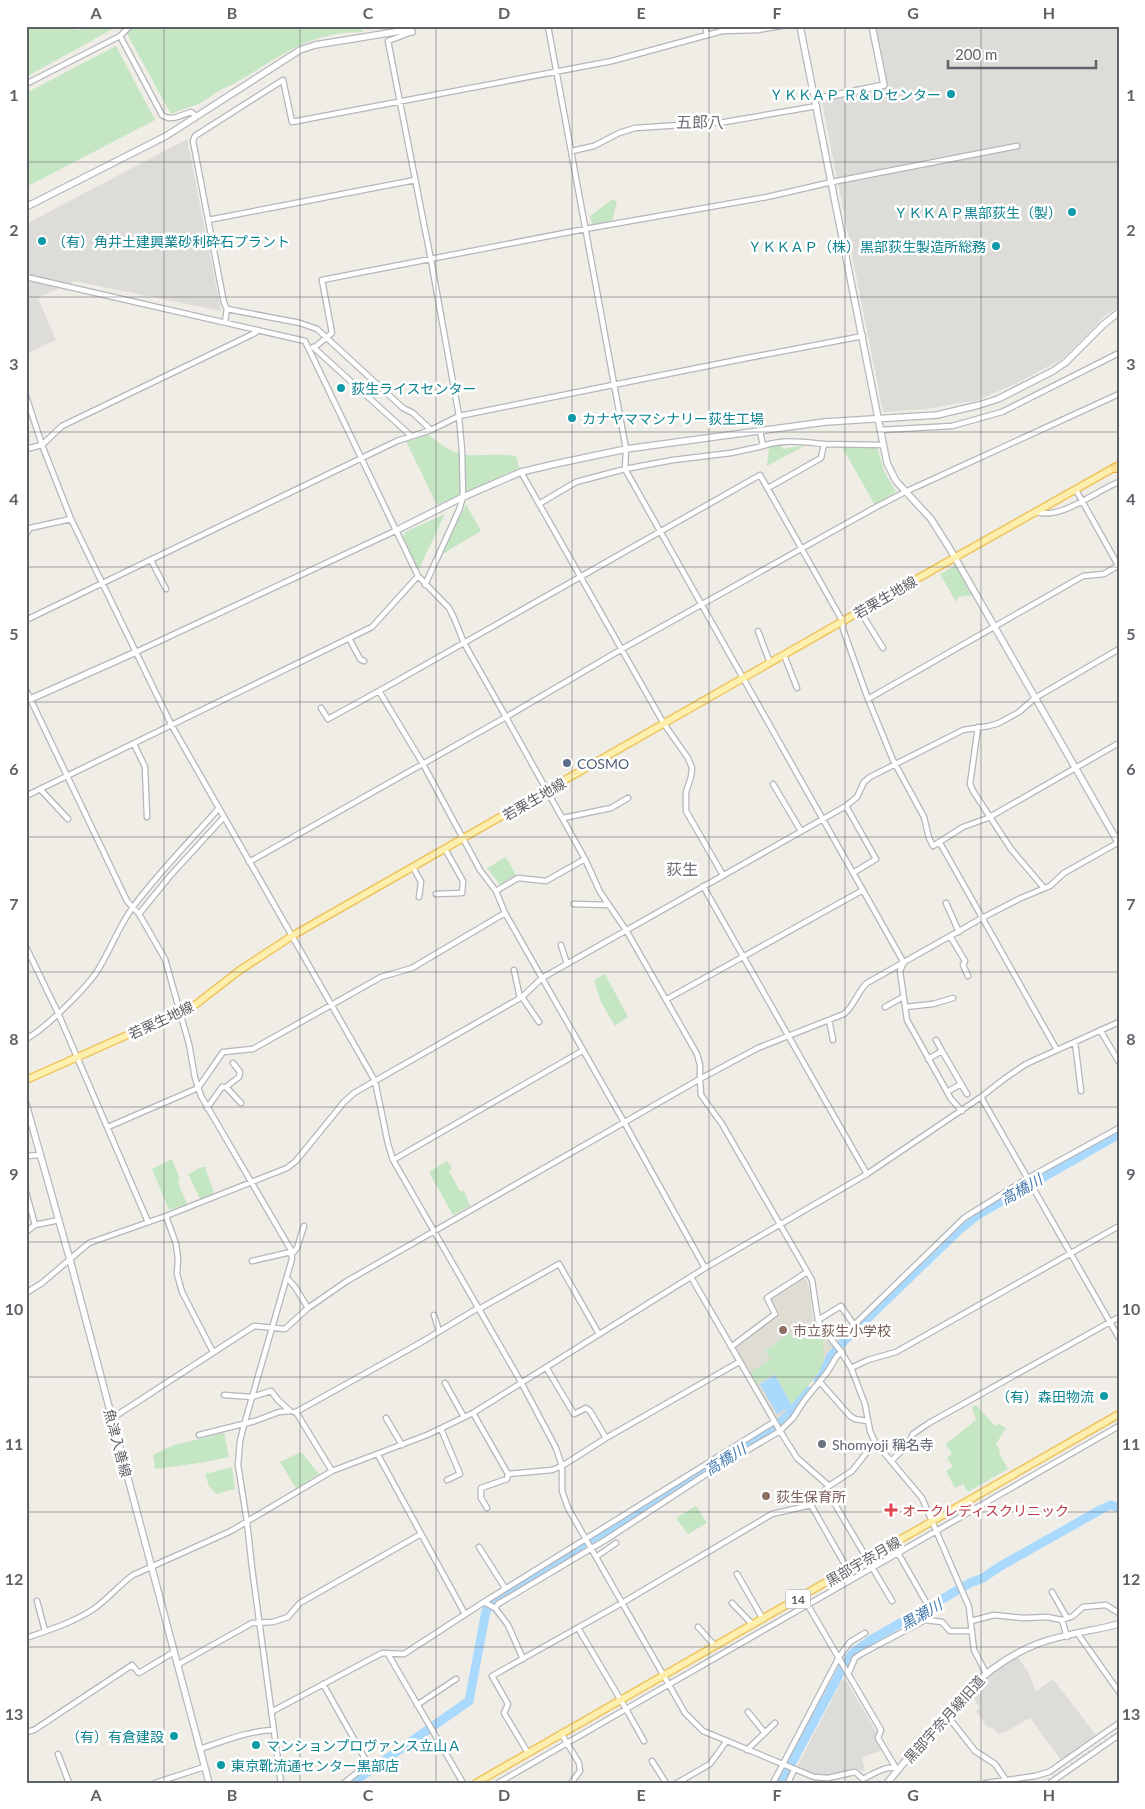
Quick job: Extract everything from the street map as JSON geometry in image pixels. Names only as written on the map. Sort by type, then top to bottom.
[{"type":"main road","name":"若栗生地線","points":[[26,1080],[179,1014],[208,996],[251,962],[292,936],[860,611],[1117,467]]},
{"type":"main road","name":"黒部宇奈月線","points":[[476,1783],[1119,1414]]},
{"type":"street","points":[[26,84],[120,36],[130,26]]},
{"type":"street","points":[[548,26],[626,449],[625,469],[904,963]]},
{"type":"street","points":[[705,26],[707,35]]},
{"type":"street","points":[[225,322],[227,309],[224,303],[193,141],[195,136],[283,80],[292,122],[612,61],[722,31],[758,30],[781,26]]},
{"type":"street","points":[[111,1419],[254,1326],[285,1329],[308,1308],[347,1281],[433,1230],[700,1079],[758,1048],[844,1014],[851,1008],[861,989],[867,983],[982,918],[1044,888],[1064,873],[1118,843],[955,558],[931,519],[904,492],[887,463],[817,102],[800,26]]},
{"type":"street","points":[[572,151],[594,146],[619,133],[635,128],[725,122],[884,85],[872,26]]},
{"type":"street","points":[[412,29],[388,41],[431,260],[459,416],[462,451],[463,497],[425,585]]},
{"type":"street","points":[[26,207],[166,136],[300,50],[315,45],[412,29]]},
{"type":"street","points":[[120,36],[162,115],[172,119],[191,112],[196,116]]},
{"type":"street","points":[[315,347],[332,334],[322,280],[585,229],[767,197],[832,182],[1017,146]]},
{"type":"street","points":[[208,220],[415,180]]},
{"type":"street","points":[[26,277],[305,341],[309,346],[418,576],[449,608],[464,642],[585,859],[600,892],[626,930],[697,1054],[700,1065],[701,1095],[722,1124],[812,1280],[815,1312],[818,1320],[822,1328],[842,1352],[851,1368],[864,1398],[867,1421],[875,1442],[922,1498],[969,1607],[974,1650],[986,1673]]},
{"type":"street","points":[[227,309],[311,326],[328,338],[403,408],[431,430]]},
{"type":"street","points":[[29,700],[136,652],[397,530],[463,497],[520,472],[626,449],[760,431],[878,418],[937,415],[971,407],[998,399],[1066,362],[1102,325],[1119,312]]},
{"type":"street","points":[[26,449],[42,445],[62,426],[258,330]]},
{"type":"street","points":[[26,620],[362,458],[410,436],[431,430],[459,416],[732,360],[863,336]]},
{"type":"street","points":[[309,346],[315,347],[410,436]]},
{"type":"street","points":[[880,430],[952,426],[1002,412],[1119,353]]},
{"type":"street","points":[[249,862],[701,604],[904,492],[1119,394]]},
{"type":"street","points":[[26,396],[42,445],[71,519],[172,726],[375,1081],[393,1160],[521,1382],[556,1448],[562,1466],[562,1491],[568,1508],[685,1713],[703,1731],[814,1778],[828,1778],[855,1772],[863,1779]]},
{"type":"street","points":[[760,431],[763,446]]},
{"type":"street","points":[[539,504],[576,482],[625,469],[673,460],[738,452],[774,442],[884,445]]},
{"type":"street","points":[[768,488],[821,458],[824,444]]},
{"type":"street","points":[[520,472],[664,724],[688,758],[692,768],[686,792],[686,811],[723,875]]},
{"type":"street","points":[[321,708],[328,719],[760,475],[842,622],[868,699],[895,765],[924,817],[933,846],[963,827],[990,817],[1119,743]]},
{"type":"street","points":[[1036,512],[1044,514],[1065,509],[1119,482]]},
{"type":"street","points":[[868,699],[1083,576],[1104,574],[1118,566],[1076,490]]},
{"type":"street","points":[[26,534],[30,528],[71,519]]},
{"type":"street","points":[[151,560],[166,589]]},
{"type":"street","points":[[26,796],[350,640],[372,627],[418,576]]},
{"type":"street","points":[[860,611],[883,648]]},
{"type":"street","points":[[758,630],[770,664]]},
{"type":"street","points":[[350,640],[360,659],[364,661]]},
{"type":"street","points":[[26,1293],[42,1284],[89,1243],[166,1216],[287,1168],[296,1161],[344,1102],[354,1094],[521,997],[542,978],[846,806],[858,797],[864,782],[870,777],[963,730],[999,723],[1020,712],[1035,698],[1119,649]]},
{"type":"street","points":[[784,656],[797,688]]},
{"type":"street","points":[[26,690],[29,700],[128,901],[139,914],[165,959],[189,1044],[198,1088],[207,1108],[291,1253],[292,1259],[274,1327],[240,1441],[238,1466],[281,1783]]},
{"type":"street","points":[[380,691],[423,764],[480,870],[496,891],[505,913],[705,1268]]},
{"type":"street","points":[[978,727],[970,784],[1011,849],[1044,888]]},
{"type":"street","points":[[134,744],[145,767],[148,817]]},
{"type":"street","points":[[773,784],[801,832]]},
{"type":"street","points":[[40,789],[68,819]]},
{"type":"street","points":[[562,818],[611,808],[628,798]]},
{"type":"street","points":[[846,806],[876,859],[853,873]]},
{"type":"street","points":[[26,1039],[58,1013],[96,973],[132,908],[219,808]]},
{"type":"street","points":[[139,914],[170,876],[224,818]]},
{"type":"street","points":[[940,843],[1057,1050]]},
{"type":"street","points":[[436,894],[462,893],[463,881],[445,849]]},
{"type":"street","points":[[496,891],[518,878],[546,881],[585,859]]},
{"type":"street","points":[[413,867],[421,882],[419,897]]},
{"type":"street","points":[[703,886],[868,1174]]},
{"type":"street","points":[[667,999],[863,890]]},
{"type":"street","points":[[946,902],[959,932]]},
{"type":"street","points":[[574,904],[609,905]]},
{"type":"street","points":[[108,1128],[198,1088],[223,1052],[253,1049],[381,976],[412,968],[505,913]]},
{"type":"street","points":[[950,936],[964,961],[962,965],[968,976]]},
{"type":"street","points":[[561,945],[567,964]]},
{"type":"street","points":[[26,946],[58,1013],[148,1222]]},
{"type":"street","points":[[904,963],[900,971],[907,1020],[947,1092],[962,1111]]},
{"type":"street","points":[[514,970],[521,997],[539,1022]]},
{"type":"street","points":[[885,1007],[903,997]]},
{"type":"street","points":[[904,1007],[933,1004],[953,998]]},
{"type":"street","points":[[829,1020],[834,1040]]},
{"type":"street","points":[[26,1638],[94,1609],[107,1599],[121,1583],[133,1575],[247,1522],[332,1471],[402,1445],[440,1429],[473,1412],[705,1268],[868,1174],[962,1111],[1026,1064],[1119,1022]]},
{"type":"street","points":[[1100,1030],[1119,1062]]},
{"type":"street","points":[[936,1040],[967,1094]]},
{"type":"street","points":[[1074,1042],[1081,1091]]},
{"type":"street","points":[[393,1160],[582,1051]]},
{"type":"street","points":[[928,1059],[942,1051]]},
{"type":"street","points":[[207,1108],[222,1087],[226,1087],[239,1077],[240,1072],[233,1063]]},
{"type":"street","points":[[947,1092],[961,1084]]},
{"type":"street","points":[[226,1087],[240,1103]]},
{"type":"street","points":[[981,1097],[1119,1338]]},
{"type":"street","name":"魚津入善線","points":[[26,1104],[70,1260],[208,1783]]},
{"type":"street","points":[[818,1320],[841,1306],[854,1325],[964,1218],[1028,1178],[1119,1128]]},
{"type":"street","points":[[26,1156],[41,1155]]},
{"type":"street","points":[[26,1192],[35,1225]]},
{"type":"street","points":[[166,1216],[176,1244],[177,1274],[182,1292],[213,1352]]},
{"type":"street","points":[[26,1232],[35,1225],[59,1220]]},
{"type":"street","points":[[252,1261],[291,1253],[297,1248],[304,1226]]},
{"type":"street","points":[[851,1368],[868,1360],[896,1352],[1119,1226]]},
{"type":"street","points":[[199,1435],[244,1425],[279,1412],[296,1412],[559,1264],[598,1334]]},
{"type":"street","points":[[730,1347],[775,1314],[767,1298],[807,1272]]},
{"type":"street","points":[[691,1277],[774,1422],[797,1458],[828,1488],[892,1601]]},
{"type":"street","points":[[287,1278],[308,1308]]},
{"type":"street","points":[[434,1315],[439,1331]]},
{"type":"street","points":[[891,1461],[908,1445],[913,1434],[929,1423],[1119,1317]]},
{"type":"street","points":[[495,1608],[498,1604],[591,1548],[705,1475],[780,1431],[793,1418],[837,1356],[842,1352]]},
{"type":"street","points":[[508,1474],[552,1470],[562,1466],[606,1438],[739,1362]]},
{"type":"street","points":[[546,1367],[574,1414],[586,1408],[590,1411],[606,1438]]},
{"type":"street","points":[[820,1382],[850,1416],[867,1421]]},
{"type":"street","points":[[445,1383],[464,1417]]},
{"type":"street","points":[[224,1395],[252,1397],[271,1391],[290,1411]]},
{"type":"street","points":[[296,1412],[332,1471]]},
{"type":"street","points":[[473,1412],[508,1474]]},
{"type":"street","points":[[386,1418],[402,1445]]},
{"type":"street","points":[[271,1712],[382,1653],[404,1654],[505,1588],[774,1422]]},
{"type":"street","points":[[498,1783],[1119,1426]]},
{"type":"street","points":[[440,1429],[460,1474],[447,1480]]},
{"type":"street","points":[[528,1753],[504,1712],[508,1704],[492,1676],[622,1603],[772,1514],[811,1505],[828,1488],[852,1471],[875,1442]]},
{"type":"street","points":[[378,1455],[465,1614]]},
{"type":"street","points":[[487,1508],[481,1498],[481,1488],[506,1479],[508,1474]]},
{"type":"street","points":[[811,1505],[848,1570]]},
{"type":"street","points":[[178,1665],[252,1623],[273,1622],[288,1617],[300,1603],[421,1534]]},
{"type":"street","points":[[596,1556],[616,1542]]},
{"type":"street","points":[[479,1547],[505,1588]]},
{"type":"street","points":[[898,1553],[926,1602]]},
{"type":"street","points":[[737,1574],[763,1619]]},
{"type":"street","points":[[1052,1592],[1065,1619],[1067,1637]]},
{"type":"street","points":[[803,1597],[881,1730],[878,1738],[898,1768]]},
{"type":"street","points":[[37,1601],[45,1631]]},
{"type":"street","points":[[484,1602],[495,1608],[508,1625],[523,1659]]},
{"type":"street","points":[[732,1603],[753,1625]]},
{"type":"street","points":[[971,1622],[994,1615],[1065,1619],[1083,1607],[1106,1605],[1117,1612],[1119,1611]]},
{"type":"street","points":[[848,1671],[855,1658],[925,1620],[942,1622],[950,1631],[971,1631]]},
{"type":"street","name":"黒部宇奈月線旧道","points":[[887,1783],[946,1714],[986,1673],[1014,1655],[1031,1647],[1119,1624]]},
{"type":"street","points":[[698,1626],[715,1646]]},
{"type":"street","points":[[578,1628],[644,1741]]},
{"type":"street","points":[[774,1783],[850,1642],[865,1633]]},
{"type":"street","points":[[1078,1634],[1119,1692]]},
{"type":"street","points":[[26,1732],[34,1730],[132,1665],[139,1674],[174,1652]]},
{"type":"street","points":[[388,1654],[463,1783]]},
{"type":"street","points":[[417,1705],[456,1679]]},
{"type":"street","points":[[323,1684],[368,1764],[344,1783]]},
{"type":"street","points":[[748,1712],[765,1733]]},
{"type":"street","points":[[946,1714],[975,1751],[995,1764],[1007,1781]]},
{"type":"street","points":[[747,1750],[775,1723]]},
{"type":"street","points":[[986,1783],[1007,1781],[1049,1772],[1119,1723]]},
{"type":"street","points":[[200,1749],[260,1731],[273,1730]]},
{"type":"street","points":[[561,1733],[580,1770],[572,1783]]},
{"type":"street","points":[[1050,1783],[1119,1735]]},
{"type":"street","points":[[677,1783],[710,1764],[726,1742]]},
{"type":"street","points":[[58,1754],[69,1783]]},
{"type":"street","points":[[652,1761],[666,1783]]},
{"type":"street","points":[[155,1783],[204,1766]]},
{"type":"street","points":[[858,1783],[887,1768],[898,1768]]},
{"type":"street","points":[[788,1783],[794,1770]]},
{"type":"shaded area","points":[[876,26],[1119,26],[1119,306],[1103,317],[1062,359],[1017,383],[978,400],[926,409],[883,412],[822,102],[887,87]]},
{"type":"shaded area","points":[[187,139],[221,311],[74,281],[38,298],[56,340],[26,354],[26,224]]},
{"type":"shaded area","points":[[805,1277],[810,1290],[813,1319],[824,1336],[835,1348],[823,1367],[790,1409],[777,1422],[734,1348],[778,1315],[770,1300]]},
{"type":"shaded area","points":[[1017,1656],[1028,1672],[1036,1691],[1053,1679],[1096,1735],[1061,1760],[1030,1718],[998,1734],[993,1728],[987,1727],[976,1711],[979,1708],[971,1691],[999,1667]]},
{"type":"shaded area","points":[[842,1680],[847,1682],[877,1733],[875,1739],[883,1750],[862,1757],[865,1772],[856,1768],[825,1776],[814,1774],[797,1767]]},
{"type":"green space","points":[[26,26],[60,26],[79,30],[90,26],[118,26],[26,77]]},
{"type":"green space","points":[[133,26],[359,26],[363,32],[325,36],[294,48],[199,104],[171,114],[126,32]]},
{"type":"green space","points":[[116,46],[155,120],[26,187],[26,93]]},
{"type":"green space","points":[[613,199],[617,202],[612,221],[592,224],[590,216]]},
{"type":"green space","points":[[428,434],[440,444],[461,454],[516,456],[519,468],[437,505],[406,441]]},
{"type":"green space","points":[[782,443],[782,449],[806,445],[767,466],[769,447]]},
{"type":"green space","points":[[842,447],[877,447],[884,471],[896,492],[875,505]]},
{"type":"green space","points":[[466,504],[481,531],[441,555]]},
{"type":"green space","points":[[445,514],[418,571],[403,537],[405,532]]},
{"type":"green space","points":[[956,565],[973,595],[958,597],[956,602],[940,574]]},
{"type":"green space","points":[[506,857],[516,875],[500,885],[487,868]]},
{"type":"green space","points":[[605,974],[628,1017],[615,1026],[601,1002],[594,980]]},
{"type":"green space","points":[[172,1159],[180,1179],[178,1183],[187,1204],[169,1210],[152,1169]]},
{"type":"green space","points":[[447,1161],[452,1168],[449,1171],[460,1191],[464,1191],[470,1206],[453,1215],[429,1172]]},
{"type":"green space","points":[[205,1167],[214,1193],[200,1199],[188,1174]]},
{"type":"green space","points":[[814,1322],[825,1338],[823,1342],[824,1360],[821,1369],[792,1406],[775,1374],[755,1385],[750,1373],[771,1359],[765,1351],[789,1333],[794,1339]]},
{"type":"green space","points":[[976,1405],[995,1426],[999,1424],[1006,1428],[996,1444],[1008,1469],[968,1492],[963,1484],[955,1488],[946,1471],[953,1467],[947,1458],[952,1454],[946,1444],[976,1420],[972,1407]]},
{"type":"green space","points":[[224,1433],[229,1457],[155,1469],[153,1455],[174,1445]]},
{"type":"green space","points":[[301,1452],[319,1474],[296,1488],[280,1462]]},
{"type":"green space","points":[[232,1467],[235,1489],[216,1494],[209,1486],[205,1474]]},
{"type":"green space","points":[[696,1506],[707,1523],[688,1534],[676,1518]]},
{"type":"water","points":[[775,1375],[792,1406],[777,1414],[760,1384]]},
{"type":"waterway","name":"高橋川","points":[[818,1381],[831,1356],[844,1341],[959,1230],[979,1214],[1119,1134]]},
{"type":"waterway","name":"高橋川","points":[[352,1783],[469,1701],[486,1611],[494,1601],[772,1431],[809,1391]]},
{"type":"waterway","name":"黒瀬川","points":[[781,1783],[841,1671],[853,1653],[869,1641],[1100,1510],[1111,1505],[1119,1508]]},
{"type":"railway","points":[[1042,1783],[1119,1730]]},
{"type":"place","name":"ＹＫＫＡＰ Ｒ＆Ｄセンター","points":[[951,94]]},
{"type":"place","name":"ＹＫＫＡＰ黒部荻生（製）","points":[[1072,212]]},
{"type":"place","name":"（有）角井土建興業砂利砕石プラント","points":[[42,241]]},
{"type":"place","name":"ＹＫＫＡＰ（株）黒部荻生製造所総務","points":[[996,246]]},
{"type":"place","name":"荻生ライスセンター","points":[[341,388]]},
{"type":"place","name":"カナヤママシナリー荻生工場","points":[[572,418]]},
{"type":"place","name":"COSMO","points":[[567,763]]},
{"type":"place","name":"市立荻生小学校","points":[[783,1330]]},
{"type":"place","name":"（有）森田物流","points":[[1104,1396]]},
{"type":"place","name":"Shomyoji 稱名寺","points":[[822,1444]]},
{"type":"place","name":"荻生保育所","points":[[766,1496]]},
{"type":"place","name":"オークレディスクリニック","points":[[891,1510]]},
{"type":"place","name":"（有）有倉建設","points":[[174,1736]]},
{"type":"place","name":"マンションプロヴァンス立山Ａ","points":[[256,1745]]},
{"type":"place","name":"東京靴流通センター黒部店","points":[[221,1765]]},
{"type":"district","name":"五郎八","points":[[700,121]]},
{"type":"district","name":"荻生","points":[[682,868]]}]
